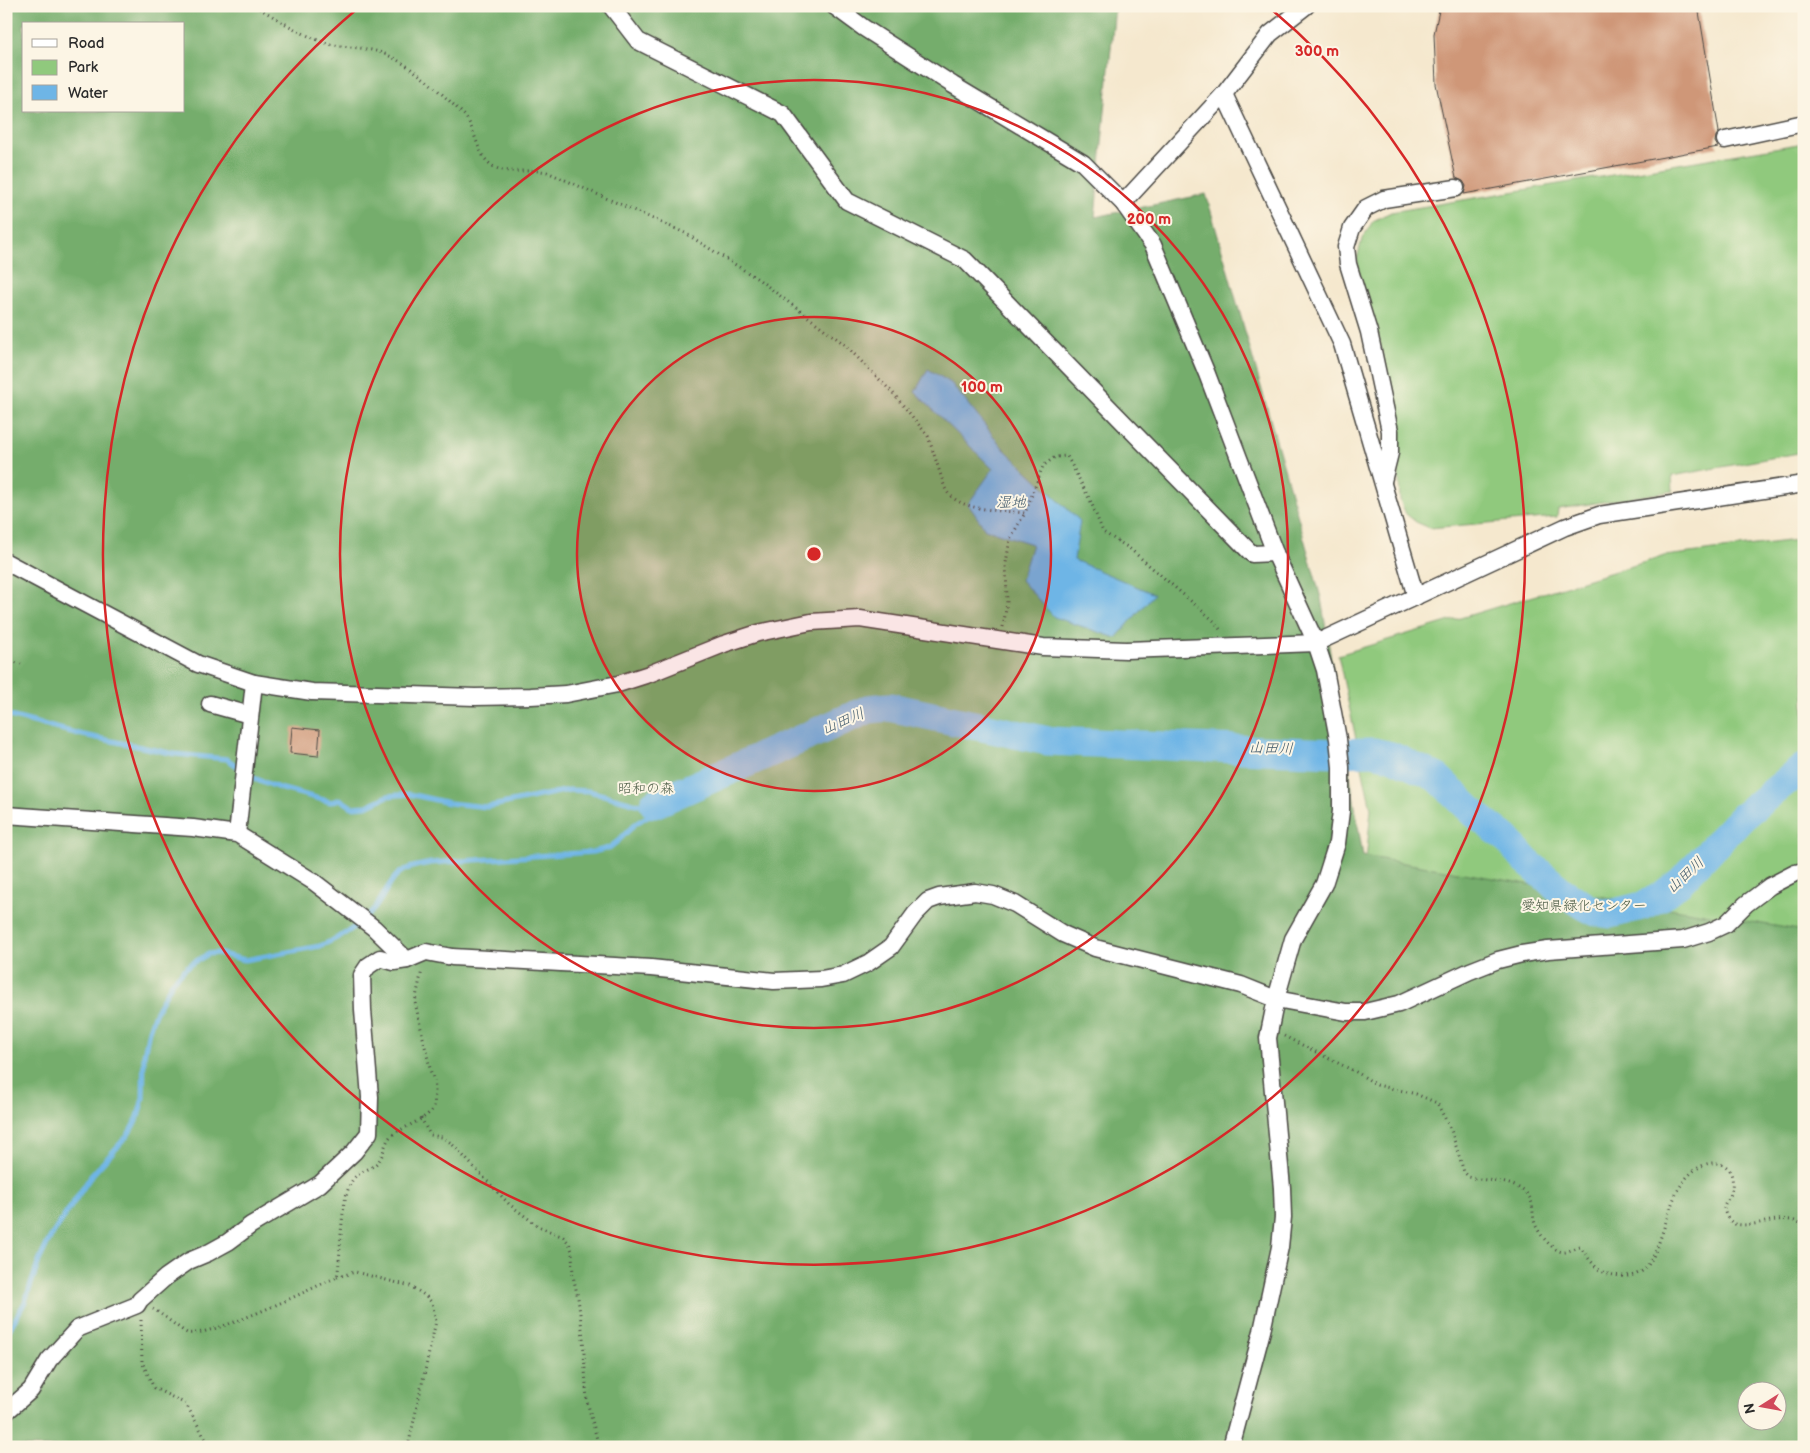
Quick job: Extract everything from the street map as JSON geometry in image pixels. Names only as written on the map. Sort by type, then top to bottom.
[{"type":"street","points":[[611,6],[638,41],[783,114],[847,201],[965,260],[1252,554],[1275,553]]},
{"type":"street","points":[[834,6],[864,28],[953,85],[1083,163],[1123,203],[1153,245],[1207,374],[1275,553],[1316,643],[1325,670],[1342,767],[1341,811],[1337,843],[1324,884],[1293,939],[1276,999],[1268,1038],[1283,1218],[1280,1247],[1262,1331],[1231,1447]]},
{"type":"street","points":[[1123,203],[1224,94],[1270,34],[1306,6]]},
{"type":"street","points":[[1224,94],[1342,344],[1416,597]]},
{"type":"street","points":[[1725,140],[1804,123]]},
{"type":"street","points":[[1383,481],[1390,453],[1390,431],[1369,332],[1348,264],[1346,247],[1352,228],[1366,208],[1384,199],[1456,188]]},
{"type":"street","points":[[6,562],[198,664],[254,683],[312,692],[475,696],[566,694],[618,684],[758,633],[811,622],[860,619],[1043,647],[1126,650],[1316,643],[1565,527],[1599,515],[1804,484]]},
{"type":"street","points":[[237,834],[254,683]]},
{"type":"street","points":[[210,704],[250,715]]},
{"type":"street","points":[[6,815],[193,828],[237,834],[314,882],[374,928],[407,960]]},
{"type":"street","points":[[6,1412],[31,1390],[49,1360],[77,1329],[137,1305],[140,1300],[166,1277],[190,1261],[228,1242],[265,1216],[320,1184],[354,1152],[369,1133],[370,1097],[362,975],[368,966],[380,958],[394,962],[407,960],[426,952],[452,957],[651,968],[774,981],[821,979],[843,975],[868,963],[890,947],[915,914],[928,901],[939,897],[975,892],[993,895],[1015,904],[1063,934],[1095,948],[1241,985],[1276,999],[1346,1012],[1365,1012],[1399,1004],[1470,971],[1498,960],[1522,954],[1548,950],[1683,940],[1709,932],[1726,924],[1746,904],[1770,886],[1795,873],[1804,871]]},
{"type":"path","points":[[254,6],[298,31],[324,43],[363,48],[394,57],[465,116],[488,163],[499,170],[516,172],[536,170],[547,172],[685,233],[758,279],[844,344],[894,393],[928,436],[945,488],[953,500],[974,507],[1025,513]]},
{"type":"path","points":[[1001,641],[1007,603],[1006,563],[1010,538],[1025,513],[1043,466],[1055,457],[1066,456],[1091,502],[1103,532],[1129,548],[1214,621],[1232,647]]},
{"type":"path","points":[[6,660],[22,664]]},
{"type":"path","points":[[337,1277],[341,1246],[341,1226],[349,1186],[356,1176],[377,1163],[383,1156],[386,1141],[393,1134],[428,1114],[434,1107],[435,1082],[430,1073],[415,1002],[426,952]]},
{"type":"path","points":[[1281,1034],[1358,1073],[1377,1085],[1416,1094],[1437,1104],[1451,1130],[1464,1172],[1469,1177],[1498,1180],[1516,1186],[1526,1192],[1530,1197],[1537,1228],[1548,1243],[1555,1249],[1565,1252],[1580,1247],[1597,1268],[1610,1275],[1626,1277],[1639,1273],[1645,1268],[1658,1243],[1676,1194],[1684,1181],[1704,1164],[1723,1165],[1728,1168],[1732,1175],[1732,1186],[1730,1195],[1724,1203],[1724,1211],[1734,1224],[1743,1226],[1778,1219],[1795,1220],[1804,1225]]},
{"type":"path","points":[[421,1118],[430,1135],[442,1137],[451,1143],[509,1204],[538,1226],[563,1237],[569,1243],[572,1251],[573,1276],[583,1337],[587,1400],[598,1447]]},
{"type":"path","points":[[140,1300],[177,1325],[184,1332],[194,1334],[232,1323],[337,1277],[355,1272],[410,1286],[426,1296],[432,1303],[436,1321],[408,1447]]},
{"type":"path","points":[[140,1300],[142,1362],[154,1388],[186,1404],[210,1447]]},
{"type":"green space","name":"昭和の森","points":[[6,6],[1115,6],[1095,217],[1206,194],[1321,598],[1363,856],[1804,931],[1804,1447],[6,1447]]},
{"type":"green space","points":[[1804,143],[1804,452],[1672,476],[1673,491],[1558,509],[1557,517],[1430,528],[1416,522],[1406,514],[1400,500],[1397,436],[1380,343],[1360,277],[1357,259],[1362,239],[1373,221],[1391,212]]},
{"type":"green space","name":"愛知県緑化センター","points":[[1804,539],[1804,1217],[1347,1059],[1371,809],[1338,655],[1665,556]]},
{"type":"water","name":"湿地","points":[[928,369],[951,383],[1004,449],[1080,521],[1074,560],[1154,594],[1116,638],[1054,617],[1021,580],[1032,544],[985,529],[968,504],[993,469],[915,392]]},
{"type":"building","points":[[1440,6],[1698,6],[1719,132],[1715,142],[1718,147],[1464,194],[1466,186],[1463,181],[1456,178],[1436,84],[1434,34]]},
{"type":"building","points":[[292,727],[320,730],[318,756],[290,753]]},
{"type":"waterway","name":"山田川","points":[[654,804],[869,709],[890,707],[1048,741],[1336,753],[1373,752],[1391,756],[1438,778],[1476,815],[1506,838],[1526,861],[1563,892],[1596,912],[1610,914],[1642,906],[1660,897],[1681,881],[1743,816],[1804,767]]},
{"type":"waterway","points":[[6,715],[83,735],[175,754],[227,759],[254,778],[279,788],[331,802],[340,799],[352,807],[367,806],[388,796],[409,794],[449,803],[487,807],[569,790],[589,791],[637,804],[654,804],[651,814],[635,824],[609,848],[593,852],[431,863],[414,867],[405,870],[394,878],[377,905],[356,926],[320,946],[245,960],[218,953],[208,954],[188,966],[173,981],[155,1013],[149,1030],[144,1055],[143,1098],[138,1117],[128,1135],[91,1176],[50,1238],[39,1261],[25,1302],[6,1335]]}]
